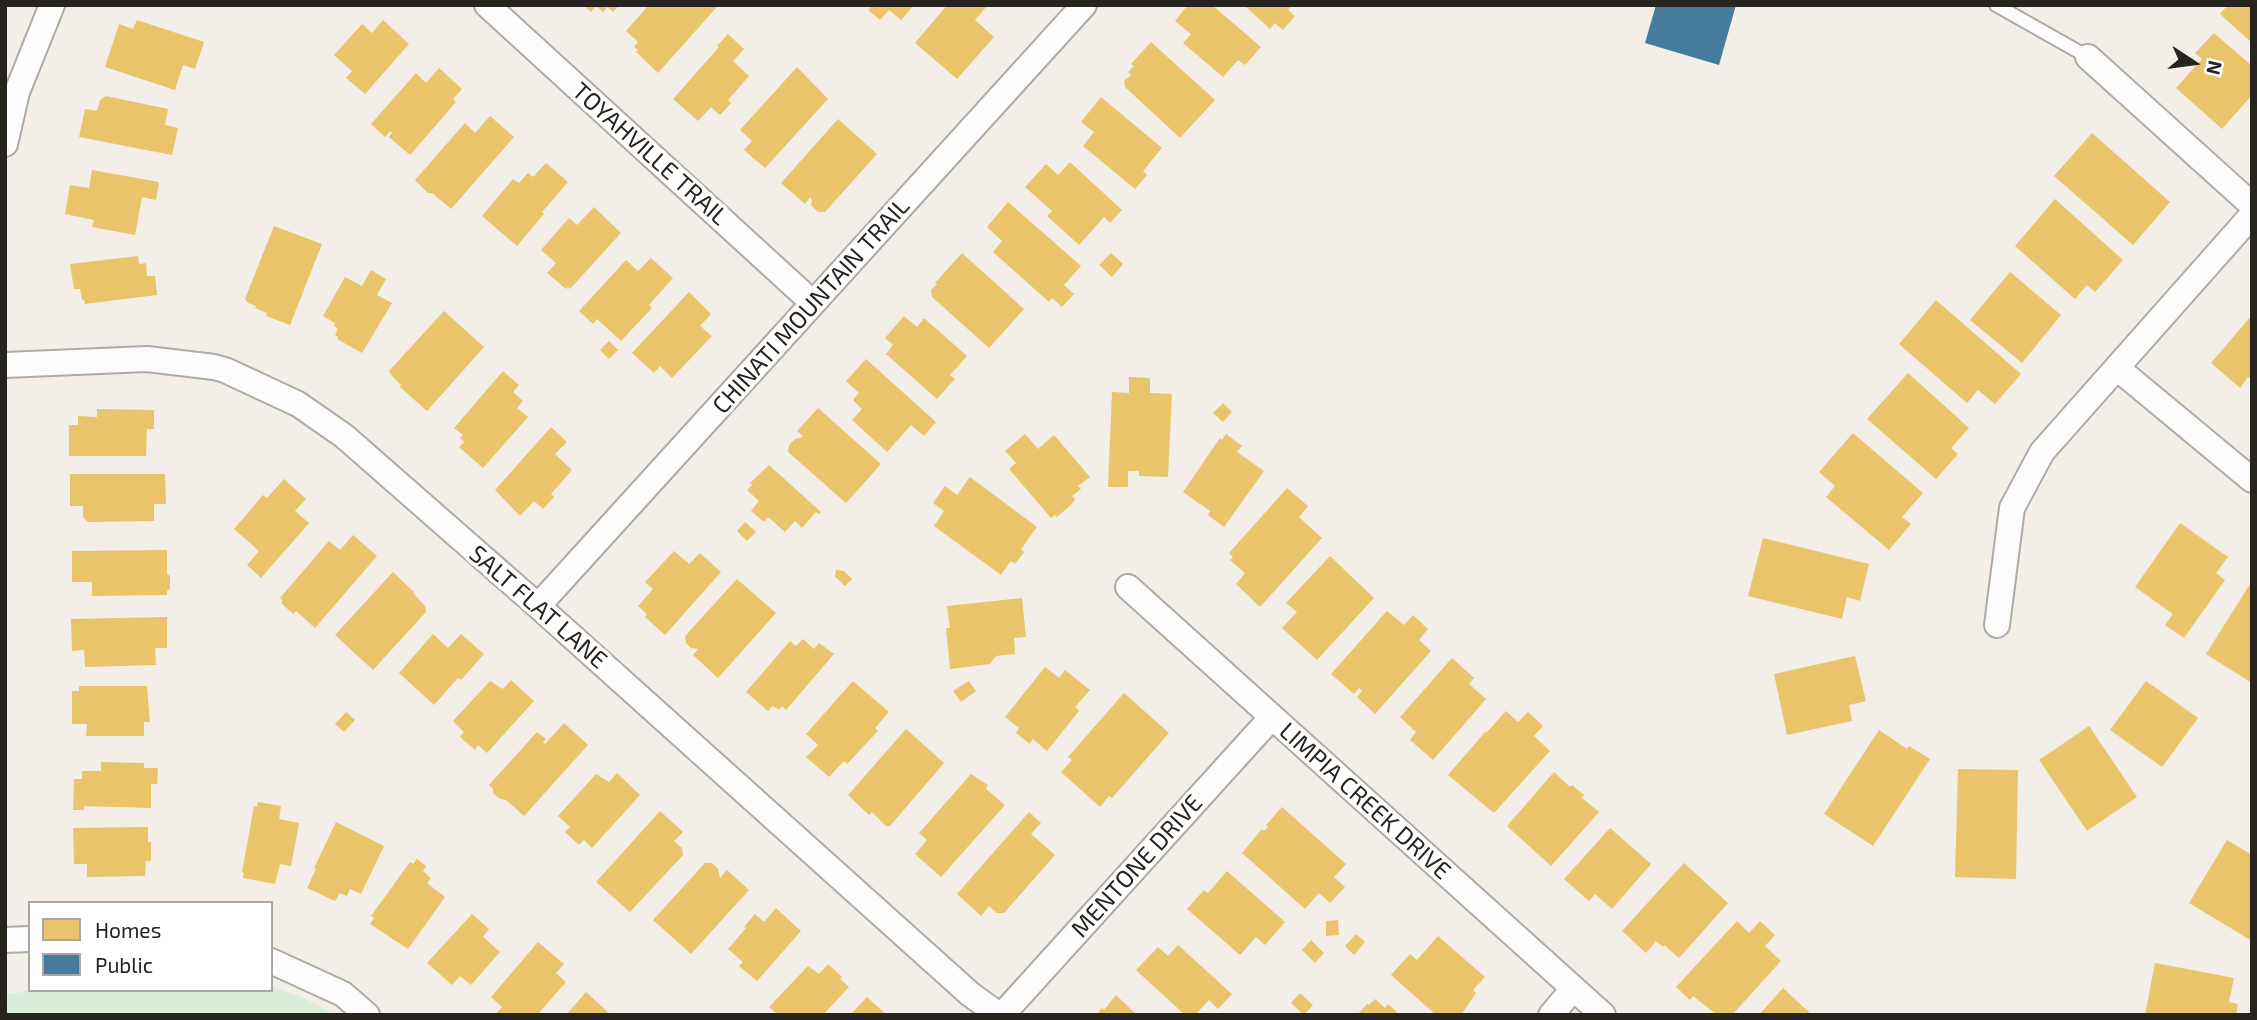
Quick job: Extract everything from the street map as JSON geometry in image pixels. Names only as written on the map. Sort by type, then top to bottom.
[{"type":"street","points":[[5,144],[17,92],[52,5]]},
{"type":"street","name":"TOYAHVILLE TRAIL","points":[[487,5],[813,303]]},
{"type":"street","name":"CHINATI MOUNTAIN TRAIL","points":[[538,606],[1084,5]]},
{"type":"street","points":[[2088,57],[2252,205]]},
{"type":"street","points":[[1997,625],[2012,508],[2042,452],[2252,215]]},
{"type":"street","name":"SALT FLAT LANE","points":[[5,365],[147,359],[225,370],[298,404],[344,436],[538,606],[970,994],[1000,1015]]},
{"type":"street","points":[[2117,368],[2252,480]]},
{"type":"street","name":"LIMPIA CREEK DRIVE","points":[[1128,587],[1603,1015]]},
{"type":"street","name":"MENTONE DRIVE","points":[[1000,1015],[1272,717]]},
{"type":"street","points":[[5,940],[28,939]]},
{"type":"street","points":[[273,962],[343,994],[367,1015]]},
{"type":"street","points":[[1551,1015],[1573,989]]},
{"type":"lane","points":[[1996,5],[2088,57]]},
{"type":"green space","points":[[273,987],[306,999],[335,1015],[5,1015],[5,995],[24,992],[273,992]]},
{"type":"building: Homes","points":[[583,5],[619,5],[613,12],[607,7],[603,12],[596,6],[591,12]]},
{"type":"building: Homes","points":[[649,5],[713,5],[716,8],[658,73],[636,52],[638,50],[634,47],[638,42],[626,31]]},
{"type":"building: Homes","points":[[868,5],[914,5],[901,20],[889,10],[880,20],[868,10],[871,7]]},
{"type":"building: Homes","points":[[947,5],[988,5],[975,20],[994,37],[957,79],[915,43]]},
{"type":"building: Homes","points":[[1188,5],[1212,5],[1261,47],[1245,65],[1238,60],[1223,77],[1183,43],[1191,34],[1175,21]]},
{"type":"building: Homes","points":[[1244,5],[1292,5],[1288,10],[1295,16],[1283,30],[1275,23],[1270,29]]},
{"type":"building: Homes","points":[[2228,5],[2252,5],[2252,43],[2220,14]]},
{"type":"building: Homes","points":[[137,20],[204,42],[195,69],[183,65],[175,90],[105,67],[119,24],[133,29]]},
{"type":"building: Homes","points":[[383,20],[409,44],[365,94],[346,78],[352,71],[334,55],[362,24],[372,33]]},
{"type":"building: Homes","points":[[2214,33],[2252,66],[2252,95],[2222,129],[2176,88],[2202,59],[2195,53]]},
{"type":"building: Homes","points":[[728,34],[744,49],[733,61],[749,76],[728,100],[731,103],[720,115],[711,107],[698,121],[673,99]]},
{"type":"building: Homes","points":[[1151,42],[1215,100],[1180,138],[1125,87],[1124,81],[1131,75],[1128,72],[1134,66],[1131,64]]},
{"type":"building: Homes","points":[[797,67],[828,99],[765,168],[744,150],[752,141],[740,130]]},
{"type":"building: Homes","points":[[439,68],[462,89],[453,99],[456,102],[410,155],[389,137],[392,133],[390,131],[385,137],[371,124],[416,73],[426,83]]},
{"type":"building: Homes","points":[[106,96],[168,109],[165,125],[178,128],[172,155],[79,137],[85,109],[97,111],[100,100]]},
{"type":"building: Homes","points":[[1101,97],[1162,148],[1143,171],[1147,175],[1135,189],[1083,146],[1094,132],[1081,122]]},
{"type":"building: Homes","points":[[490,116],[514,137],[451,209],[415,180],[465,123],[475,133]]},
{"type":"building: Homes","points":[[838,119],[877,154],[825,212],[818,212],[811,205],[810,197],[805,204],[781,183]]},
{"type":"building: Homes","points":[[2092,133],[2170,202],[2133,245],[2054,176]]},
{"type":"building: Homes","points":[[1070,162],[1122,210],[1110,223],[1104,217],[1079,245],[1047,216],[1052,211],[1025,187],[1046,164],[1058,175]]},
{"type":"building: Homes","points":[[546,163],[568,182],[517,246],[482,216],[513,179],[519,183],[528,173],[533,177]]},
{"type":"building: Homes","points":[[92,170],[159,182],[156,200],[142,197],[135,235],[92,227],[94,220],[65,214],[70,185],[89,188]]},
{"type":"building: Homes","points":[[2055,199],[2123,260],[2095,292],[2087,285],[2075,299],[2015,246]]},
{"type":"building: Homes","points":[[1008,202],[1081,266],[1064,285],[1074,294],[1062,307],[1052,298],[1049,302],[993,252],[1002,241],[987,227]]},
{"type":"building: Homes","points":[[594,207],[621,233],[570,289],[566,289],[547,273],[556,263],[541,250],[569,218],[577,225]]},
{"type":"building: Homes","points":[[274,226],[322,244],[290,325],[266,316],[267,313],[255,308],[256,306],[245,299]]},
{"type":"building: Homes","points":[[962,253],[1024,309],[989,348],[932,297],[931,290],[937,284],[935,283]]},
{"type":"building: Homes","points":[[1111,253],[1123,264],[1112,277],[1099,265]]},
{"type":"building: Homes","points":[[138,256],[139,264],[146,263],[147,276],[155,276],[157,295],[85,304],[80,289],[74,289],[70,264]]},
{"type":"building: Homes","points":[[651,258],[673,278],[649,305],[652,308],[621,341],[597,319],[593,324],[579,311],[626,260],[638,271]]},
{"type":"building: Homes","points":[[371,270],[386,279],[377,295],[392,303],[362,353],[337,339],[335,335],[338,329],[334,326],[335,323],[323,316],[345,277],[362,286]]},
{"type":"building: Homes","points":[[2010,272],[2061,315],[2022,363],[1970,320]]},
{"type":"building: Homes","points":[[689,292],[711,314],[700,326],[712,336],[672,378],[660,366],[654,373],[632,353]]},
{"type":"building: Homes","points":[[1936,300],[2021,374],[1995,404],[1978,390],[1967,403],[1899,344]]},
{"type":"building: Homes","points":[[444,311],[484,347],[427,411],[400,387],[389,371]]},
{"type":"building: Homes","points":[[2252,315],[2252,380],[2248,377],[2240,388],[2211,363]]},
{"type":"building: Homes","points":[[904,316],[917,327],[924,318],[967,356],[950,375],[955,379],[937,399],[886,354],[893,345],[885,338]]},
{"type":"building: Homes","points":[[609,341],[618,350],[609,359],[600,350]]},
{"type":"building: Homes","points":[[866,359],[936,422],[924,436],[911,425],[887,452],[852,420],[862,409],[853,400],[859,393],[846,381]]},
{"type":"building: Homes","points":[[503,371],[519,385],[513,392],[523,401],[517,408],[528,417],[483,468],[459,447],[464,442],[460,438],[463,435],[454,428]]},
{"type":"building: Homes","points":[[1908,373],[1969,428],[1951,448],[1958,454],[1936,479],[1867,419]]},
{"type":"building: Homes","points":[[1129,377],[1150,378],[1150,393],[1172,394],[1168,477],[1139,476],[1139,471],[1128,471],[1128,487],[1108,487],[1112,392],[1129,393]]},
{"type":"building: Homes","points":[[1223,403],[1232,412],[1223,422],[1213,413]]},
{"type":"building: Homes","points":[[818,408],[881,464],[846,503],[788,452],[789,445],[803,436],[797,431]]},
{"type":"building: Homes","points":[[97,409],[154,410],[154,429],[147,429],[146,456],[69,456],[69,425],[78,425],[78,416],[97,417]]},
{"type":"building: Homes","points":[[551,427],[567,442],[555,454],[572,470],[551,494],[554,497],[543,509],[534,501],[520,516],[495,490]]},
{"type":"building: Homes","points":[[1853,433],[1923,493],[1902,517],[1911,524],[1889,550],[1826,497],[1835,486],[1819,472]]},
{"type":"building: Homes","points":[[1025,434],[1038,449],[1054,435],[1090,477],[1078,486],[1081,489],[1072,496],[1075,499],[1072,504],[1057,517],[1055,515],[1051,518],[1009,469],[1016,463],[1005,451]]},
{"type":"building: Homes","points":[[1226,434],[1242,446],[1237,452],[1264,471],[1224,527],[1208,515],[1210,511],[1183,492],[1220,438],[1222,440]]},
{"type":"building: Homes","points":[[769,465],[821,512],[816,512],[802,528],[795,521],[785,532],[768,517],[764,522],[751,511],[759,501],[747,490],[752,485],[750,483]]},
{"type":"building: Homes","points":[[70,474],[165,474],[166,504],[154,504],[154,521],[88,522],[83,517],[83,506],[70,506]]},
{"type":"building: Homes","points":[[970,477],[1037,527],[1021,549],[1024,552],[1015,564],[1011,561],[1001,575],[934,526],[944,511],[933,503],[945,486],[957,495]]},
{"type":"building: Homes","points":[[284,479],[306,499],[295,511],[309,523],[261,578],[247,565],[259,551],[234,529],[263,495],[267,498]]},
{"type":"building: Homes","points":[[1287,488],[1308,506],[1299,517],[1322,538],[1260,607],[1236,584],[1245,573],[1230,560],[1233,557],[1229,553]]},
{"type":"building: Homes","points":[[745,522],[756,532],[747,541],[737,531]]},
{"type":"building: Homes","points":[[2180,523],[2228,557],[2216,573],[2225,580],[2184,638],[2165,625],[2173,614],[2135,587]]},
{"type":"building: Homes","points":[[353,535],[377,556],[315,628],[296,611],[293,614],[281,603],[283,601],[280,598],[329,541],[340,550]]},
{"type":"building: Homes","points":[[1763,538],[1869,564],[1860,601],[1847,597],[1842,619],[1748,596]]},
{"type":"building: Homes","points":[[167,550],[170,589],[167,595],[92,596],[92,582],[72,582],[72,551]]},
{"type":"building: Homes","points":[[674,551],[689,564],[700,553],[721,572],[665,635],[645,617],[647,614],[638,606],[653,589],[645,582]]},
{"type":"building: Homes","points":[[1330,556],[1374,598],[1317,660],[1282,628],[1297,612],[1286,603]]},
{"type":"building: Homes","points":[[836,570],[844,571],[852,579],[845,586],[835,577]]},
{"type":"building: Homes","points":[[393,572],[414,592],[425,606],[426,612],[373,670],[335,635]]},
{"type":"building: Homes","points":[[737,579],[776,613],[718,678],[693,655],[698,649],[691,648],[686,643],[685,636]]},
{"type":"building: Homes","points":[[2252,581],[2252,683],[2206,654]]},
{"type":"building: Homes","points":[[1022,598],[1026,637],[1014,638],[1015,654],[996,656],[990,664],[950,669],[947,606]]},
{"type":"building: Homes","points":[[1387,611],[1404,625],[1413,615],[1428,629],[1419,640],[1431,651],[1375,714],[1357,697],[1362,691],[1359,688],[1354,694],[1331,674]]},
{"type":"building: Homes","points":[[167,617],[167,648],[155,648],[156,665],[85,667],[84,650],[72,651],[71,619]]},
{"type":"building: Homes","points":[[433,634],[448,648],[461,634],[484,654],[434,705],[399,673]]},
{"type":"building: Homes","points":[[803,639],[814,649],[819,643],[834,654],[786,710],[782,706],[779,710],[773,706],[768,711],[746,692],[790,641],[796,646]]},
{"type":"building: Homes","points":[[1855,656],[1866,701],[1849,705],[1852,721],[1787,735],[1774,674]]},
{"type":"building: Homes","points":[[1452,658],[1474,678],[1469,684],[1486,699],[1433,760],[1410,740],[1416,732],[1400,717]]},
{"type":"building: Homes","points":[[1045,667],[1059,678],[1065,670],[1090,690],[1075,707],[1079,711],[1047,751],[1033,739],[1030,744],[1016,733],[1019,728],[1005,717]]},
{"type":"building: Homes","points":[[511,680],[534,701],[487,753],[478,745],[475,750],[460,737],[464,732],[453,721],[490,681],[503,689]]},
{"type":"building: Homes","points":[[853,681],[889,712],[875,728],[878,731],[847,764],[844,761],[829,777],[806,757],[818,745],[806,734]]},
{"type":"building: Homes","points":[[969,681],[976,691],[961,702],[953,691]]},
{"type":"building: Homes","points":[[2146,681],[2198,718],[2162,767],[2110,730]]},
{"type":"building: Homes","points":[[79,686],[147,686],[150,722],[144,722],[144,736],[86,736],[87,724],[72,724],[72,691],[79,691]]},
{"type":"building: Homes","points":[[1124,693],[1169,733],[1112,798],[1109,796],[1100,807],[1061,772],[1072,760],[1068,757]]},
{"type":"building: Homes","points":[[1506,711],[1518,722],[1528,712],[1543,726],[1534,736],[1550,751],[1494,813],[1448,775]]},
{"type":"building: Homes","points":[[346,712],[355,720],[344,732],[335,724]]},
{"type":"building: Homes","points":[[564,723],[588,745],[524,816],[506,800],[493,793],[489,785],[537,732],[546,739],[543,742],[545,744]]},
{"type":"building: Homes","points":[[2089,726],[2137,797],[2087,831],[2039,760]]},
{"type":"building: Homes","points":[[906,729],[944,763],[890,826],[886,826],[872,812],[869,815],[848,795]]},
{"type":"building: Homes","points":[[1879,730],[1907,749],[1909,746],[1930,759],[1873,846],[1824,814]]},
{"type":"building: Homes","points":[[101,762],[144,763],[144,768],[158,768],[157,784],[151,784],[151,808],[84,806],[84,810],[73,810],[74,779],[82,779],[82,771],[101,771]]},
{"type":"building: Homes","points":[[1958,769],[2018,770],[2016,879],[1955,877]]},
{"type":"building: Homes","points":[[1554,772],[1570,787],[1572,785],[1584,795],[1582,798],[1599,812],[1551,866],[1507,826]]},
{"type":"building: Homes","points":[[617,773],[640,795],[592,848],[584,840],[579,845],[565,832],[570,827],[558,816],[596,774],[609,782]]},
{"type":"building: Homes","points":[[971,774],[988,785],[986,789],[1005,805],[941,877],[915,854],[927,840],[919,833]]},
{"type":"building: Homes","points":[[258,802],[281,806],[279,819],[299,823],[291,866],[280,864],[275,884],[243,878],[254,806],[257,807]]},
{"type":"building: Homes","points":[[1282,807],[1346,864],[1334,877],[1345,887],[1330,903],[1319,893],[1305,909],[1242,853],[1262,829],[1264,831],[1268,827],[1266,825]]},
{"type":"building: Homes","points":[[660,811],[683,832],[674,841],[682,848],[683,855],[630,912],[596,882]]},
{"type":"building: Homes","points":[[1029,812],[1041,823],[1031,834],[1055,855],[1004,913],[997,913],[989,906],[981,916],[957,894]]},
{"type":"building: Homes","points":[[336,822],[384,846],[361,894],[350,889],[347,896],[340,893],[335,901],[307,888]]},
{"type":"building: Homes","points":[[148,827],[151,861],[146,861],[145,876],[87,877],[87,864],[74,864],[73,828]]},
{"type":"building: Homes","points":[[1610,828],[1651,864],[1612,909],[1595,894],[1589,901],[1564,879]]},
{"type":"building: Homes","points":[[2227,840],[2252,855],[2252,941],[2189,903]]},
{"type":"building: Homes","points":[[417,859],[426,866],[423,871],[431,878],[427,883],[445,897],[408,949],[370,924],[374,918],[371,916],[410,862],[413,864]]},
{"type":"building: Homes","points":[[705,863],[712,863],[718,869],[720,878],[727,870],[749,890],[691,954],[653,920]]},
{"type":"building: Homes","points":[[1684,863],[1728,903],[1679,958],[1656,941],[1646,953],[1622,931]]},
{"type":"building: Homes","points":[[1227,871],[1285,922],[1265,945],[1256,937],[1240,955],[1187,909],[1204,890],[1208,893]]},
{"type":"building: Homes","points":[[776,908],[801,931],[757,981],[739,966],[743,962],[728,949],[755,914],[764,922]]},
{"type":"building: Homes","points":[[472,914],[489,929],[483,937],[500,952],[471,985],[460,976],[452,985],[427,963]]},
{"type":"building: Homes","points":[[1338,920],[1339,935],[1326,936],[1326,921]]},
{"type":"building: Homes","points":[[1737,921],[1749,933],[1760,921],[1775,935],[1765,946],[1781,961],[1732,1015],[1717,1015],[1693,996],[1690,1000],[1676,987]]},
{"type":"building: Homes","points":[[1356,934],[1365,942],[1354,955],[1345,946]]},
{"type":"building: Homes","points":[[1438,936],[1485,977],[1473,990],[1476,993],[1461,1015],[1436,1015],[1391,975],[1410,954],[1417,960]]},
{"type":"building: Homes","points":[[1311,940],[1324,953],[1315,963],[1302,950]]},
{"type":"building: Homes","points":[[538,942],[564,964],[556,973],[566,982],[537,1015],[495,1015],[502,1007],[491,997]]},
{"type":"building: Homes","points":[[1178,945],[1232,994],[1218,1009],[1209,1000],[1195,1015],[1185,1015],[1136,970],[1158,947],[1168,956]]},
{"type":"building: Homes","points":[[2155,963],[2234,978],[2229,1002],[2238,1004],[2236,1015],[2145,1015]]},
{"type":"building: Homes","points":[[828,964],[849,987],[823,1015],[778,1015],[769,1007],[808,966],[819,974]]},
{"type":"building: Homes","points":[[1783,988],[1812,1015],[1759,1015]]},
{"type":"building: Homes","points":[[586,992],[611,1015],[566,1015]]},
{"type":"building: Homes","points":[[1300,993],[1313,1005],[1304,1015],[1291,1003]]},
{"type":"building: Homes","points":[[1116,995],[1137,1015],[1096,1015],[1102,1008],[1104,1010]]},
{"type":"building: Homes","points":[[867,997],[887,1015],[850,1015]]},
{"type":"building: Homes","points":[[1375,999],[1385,1008],[1388,1004],[1400,1015],[1357,1015]]},
{"type":"building: Public","points":[[1656,5],[1736,5],[1719,65],[1645,43]]}]
